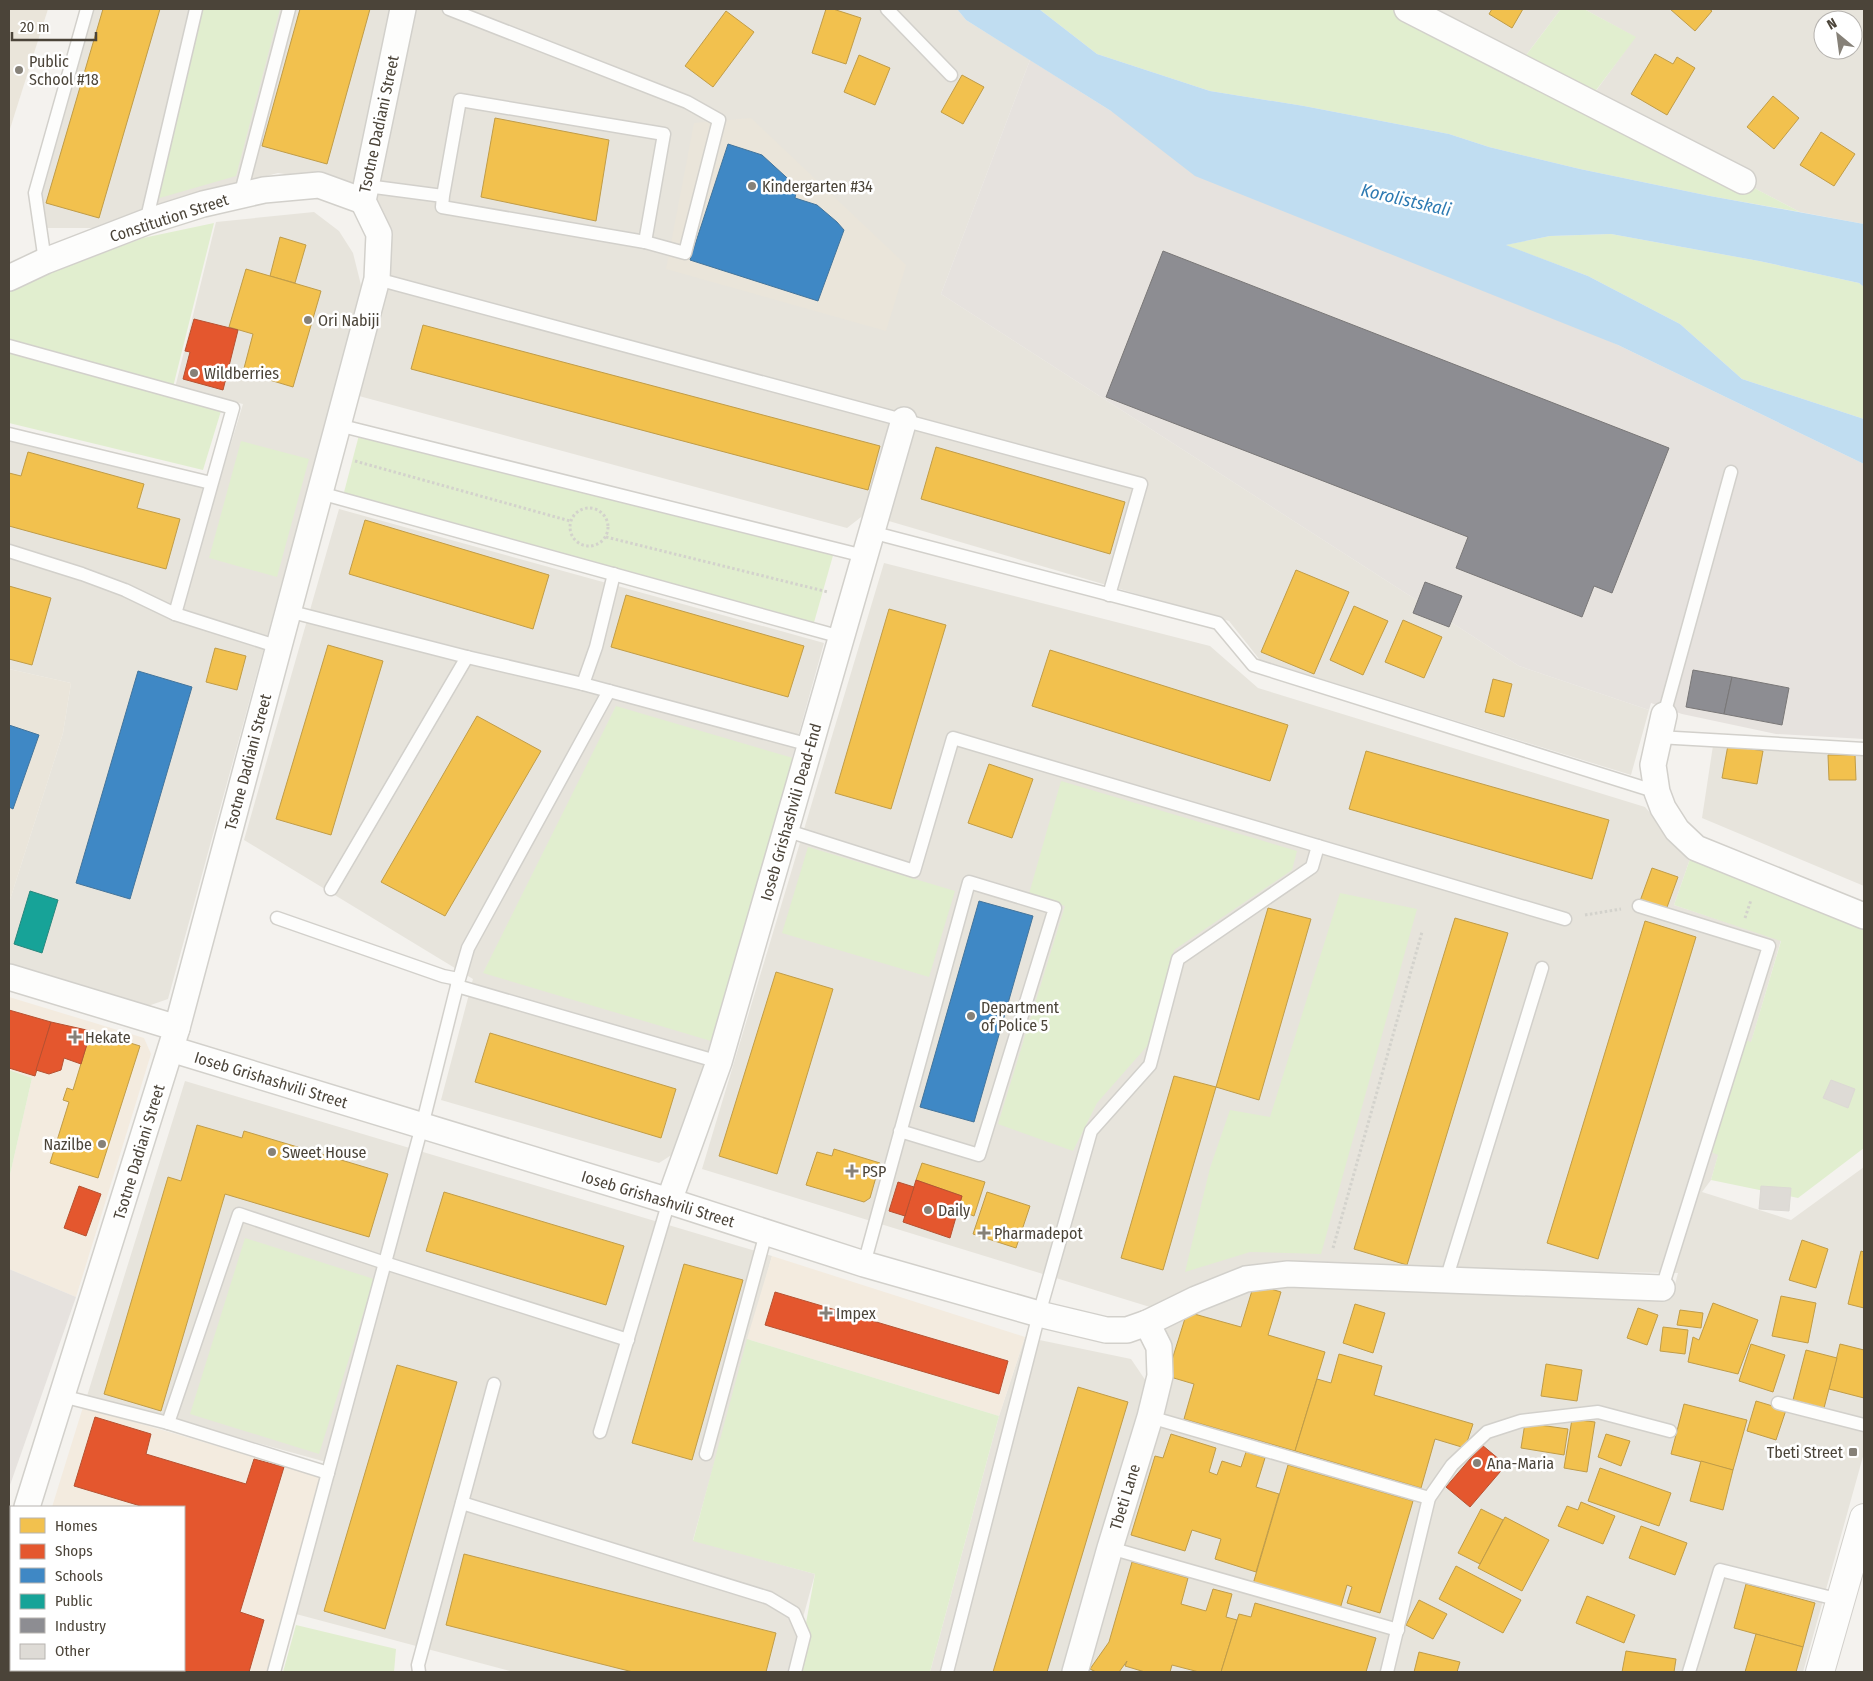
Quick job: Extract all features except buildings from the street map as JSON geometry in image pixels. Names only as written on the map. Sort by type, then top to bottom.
[{"type":"street","name":"Tsotne Dadiani Street","points":[[27,1506],[174,1039],[377,279],[379,234],[365,193],[403,9]]},
{"type":"street","points":[[1407,9],[1742,181]]},
{"type":"street","name":"Constitution Street","points":[[9,278],[146,222],[204,204],[264,190],[319,185],[365,193]]},
{"type":"street","name":"Ioseb Grishashvili Dead-End","points":[[670,1202],[719,1062],[904,420]]},
{"type":"street","points":[[1661,726],[1652,765],[1657,792],[1663,808],[1677,830],[1696,848],[1864,916]]},
{"type":"street","name":"Ioseb Grishashvili Street","points":[[9,977],[174,1039],[422,1126],[864,1264],[1039,1314],[1106,1330],[1126,1330],[1147,1323],[1196,1299],[1246,1279],[1288,1274],[1662,1288]]},
{"type":"street","name":"Tbeti Lane","points":[[1075,1672],[1150,1417],[1160,1376],[1159,1347],[1147,1323]]},
{"type":"street","points":[[1820,1672],[1864,1518]]},
{"type":"lane","points":[[45,262],[35,193],[87,9]]},
{"type":"lane","points":[[146,222],[196,9]]},
{"type":"lane","points":[[240,196],[289,9]]},
{"type":"lane","points":[[449,9],[687,102],[719,120],[685,253],[646,242],[442,207],[460,100],[664,134],[646,242]]},
{"type":"lane","points":[[887,9],[951,75]]},
{"type":"lane","points":[[365,193],[443,196]]},
{"type":"lane","points":[[377,279],[1141,484],[1109,595]]},
{"type":"lane","points":[[9,346],[233,408],[175,614]]},
{"type":"lane","points":[[338,425],[864,556]]},
{"type":"lane","points":[[9,434],[211,483]]},
{"type":"lane","points":[[1731,472],[1661,726],[1864,749]]},
{"type":"lane","points":[[320,493],[841,637]]},
{"type":"lane","points":[[871,532],[1218,623],[1253,665],[1657,792]]},
{"type":"lane","points":[[9,551],[125,590],[175,614],[279,647]]},
{"type":"lane","points":[[583,684],[596,647],[614,574]]},
{"type":"lane","points":[[288,611],[467,657],[609,690],[810,745]]},
{"type":"lane","points":[[331,889],[467,657]]},
{"type":"lane","points":[[274,1672],[422,1126],[468,948],[609,690]]},
{"type":"lane","points":[[786,830],[914,871],[953,738],[1565,919]]},
{"type":"lane","points":[[947,1672],[1039,1314],[1091,1131],[1150,1065],[1178,959],[1312,867],[1318,846]]},
{"type":"lane","points":[[864,1264],[900,1131],[969,882],[1055,908],[979,1155],[900,1131]]},
{"type":"lane","points":[[1639,906],[1769,946],[1662,1288]]},
{"type":"lane","points":[[277,918],[458,982],[719,1062]]},
{"type":"lane","points":[[1446,1280],[1542,968]]},
{"type":"lane","points":[[600,1432],[670,1202]]},
{"type":"lane","points":[[168,1423],[239,1214],[385,1264],[628,1340]]},
{"type":"lane","points":[[706,1454],[766,1233]]},
{"type":"lane","points":[[419,1672],[418,1665],[494,1384]]},
{"type":"lane","points":[[62,1396],[168,1423],[328,1473]]},
{"type":"lane","points":[[1778,1403],[1864,1425]]},
{"type":"lane","points":[[1387,1672],[1429,1498],[1452,1465],[1487,1432],[1521,1421],[1598,1412],[1670,1431]]},
{"type":"lane","points":[[1150,1417],[1429,1498]]},
{"type":"lane","points":[[462,1503],[769,1598],[794,1613],[804,1636],[795,1672]]},
{"type":"lane","points":[[1110,1548],[1398,1630]]},
{"type":"lane","points":[[1689,1672],[1720,1570],[1840,1600]]},
{"type":"path","points":[[330,455],[570,521]]},
{"type":"path","points":[[597,509],[607,520],[606,537],[596,545],[589,547],[578,544],[570,534],[570,521],[578,510],[597,509]]},
{"type":"path","points":[[606,537],[852,598]]},
{"type":"path","points":[[1739,937],[1759,874]]},
{"type":"path","points":[[1565,919],[1639,906]]},
{"type":"path","points":[[1325,1275],[1422,932]]},
{"type":"shaded area","name":"Public School #18","points":[[9,9],[48,9],[9,132]]},
{"type":"shaded area","points":[[92,9],[957,9],[966,20],[1030,60],[941,294],[1519,666],[1649,710],[1631,775],[1260,660],[1229,621],[865,514],[847,528],[359,396],[387,265],[354,185],[278,173],[175,200],[97,228],[47,228],[42,194]]},
{"type":"shaded area","points":[[1407,9],[1561,9],[1518,66]]},
{"type":"shaded area","points":[[1584,9],[1864,9],[1864,224],[1800,212],[1588,102],[1635,37]]},
{"type":"shaded area","points":[[1030,60],[1111,111],[1618,345],[1864,464],[1864,739],[1776,734],[1682,714],[1651,703],[1649,710],[1519,666],[941,294]]},
{"type":"shaded area","name":"Kindergarten #34","points":[[751,118],[906,265],[886,331],[666,269],[694,123]]},
{"type":"shaded area","points":[[314,212],[339,231],[353,253],[362,289],[168,999],[148,1006],[9,968],[9,903],[63,733],[71,683],[9,669],[9,439],[217,489],[243,404],[175,388],[216,222]]},
{"type":"shaded area","points":[[339,509],[824,643],[684,1147],[659,1163],[441,1100],[473,979],[244,840]]},
{"type":"shaded area","points":[[884,563],[1210,646],[1258,688],[1645,807],[1690,859],[1674,905],[1781,940],[1711,1180],[1702,1192],[1791,1220],[1864,1167],[1864,1453],[1803,1672],[1087,1672],[1163,1323],[1199,1302],[1286,1282],[1671,1299],[1678,1273],[1433,1270],[1272,1263],[1206,1280],[1150,1307],[702,1169]]},
{"type":"shaded area","points":[[9,669],[71,683],[63,733],[9,903]]},
{"type":"shaded area","points":[[1714,739],[1864,748],[1864,886],[1702,818]]},
{"type":"shaded area","points":[[9,997],[144,1038],[151,1054],[76,1297],[9,1269],[9,1179],[32,1078],[9,1070]]},
{"type":"shaded area","points":[[185,1081],[772,1256],[693,1540],[815,1574],[788,1672],[514,1672],[296,1614],[337,1465],[87,1396]]},
{"type":"shaded area","points":[[772,1256],[1025,1337],[999,1416],[747,1339]]},
{"type":"shaded area","points":[[9,1269],[76,1297],[9,1488]]},
{"type":"shaded area","points":[[1025,1337],[1131,1359],[1148,1384],[1063,1672],[930,1672],[999,1416]]},
{"type":"shaded area","points":[[83,1407],[324,1477],[269,1672],[9,1672],[10,1642],[10,1671],[185,1671],[185,1506],[52,1506]]},
{"type":"green space","points":[[200,9],[280,9],[236,176],[156,199]]},
{"type":"green space","points":[[1039,9],[1407,9],[1518,66],[1561,9],[1584,9],[1636,37],[1588,101],[1800,212],[1710,196],[1580,169],[1489,147],[1449,134],[1304,106],[1210,91],[1097,54]]},
{"type":"green space","points":[[214,223],[171,395],[221,411],[203,470],[9,423],[9,291],[16,286],[143,238]]},
{"type":"green space","points":[[1611,234],[1759,261],[1859,283],[1864,287],[1864,419],[1742,379],[1680,324],[1588,276],[1505,245],[1550,236]]},
{"type":"green space","points":[[359,435],[834,552],[813,626],[343,496]]},
{"type":"green space","points":[[241,441],[309,459],[277,577],[209,558]]},
{"type":"green space","points":[[616,706],[793,758],[711,1041],[483,973]]},
{"type":"green space","points":[[1061,781],[1297,851],[1292,870],[1174,950],[1148,1045],[1097,1103],[1073,1151],[998,1124],[1065,906],[1029,894]]},
{"type":"green space","points":[[808,847],[955,891],[929,977],[782,933]]},
{"type":"green space","points":[[1690,859],[1864,930],[1864,1148],[1798,1198],[1711,1180],[1718,1155],[1711,1152],[1745,1040],[1751,1042],[1781,941],[1674,905]]},
{"type":"green space","points":[[1340,893],[1417,909],[1321,1254],[1250,1252],[1185,1272],[1210,1168],[1230,1110],[1270,1117]]},
{"type":"green space","points":[[9,1070],[32,1078],[9,1179]]},
{"type":"green space","points":[[245,1238],[374,1279],[319,1454],[190,1414]]},
{"type":"green space","points":[[747,1339],[999,1416],[930,1672],[797,1672],[815,1574],[693,1541]]},
{"type":"green space","points":[[296,1625],[396,1649],[394,1672],[283,1672]]},
{"type":"water","name":"Korolistskali","points":[[957,9],[1039,9],[1097,54],[1210,91],[1304,106],[1449,134],[1489,147],[1580,169],[1710,196],[1864,224],[1864,287],[1859,283],[1759,261],[1611,234],[1550,236],[1506,245],[1588,276],[1680,324],[1742,379],[1864,419],[1864,464],[1618,345],[1195,176],[1111,111],[966,20]]},
{"type":"place","name":"Public School #18","points":[[19,70]]},
{"type":"place","name":"Kindergarten #34","points":[[752,186]]},
{"type":"place","name":"Ori Nabiji","points":[[308,320]]},
{"type":"place","name":"Wildberries","points":[[194,373]]},
{"type":"place","name":"Department of Police 5","points":[[971,1016]]},
{"type":"place","name":"Hekate","points":[[75,1037]]},
{"type":"place","name":"Nazilbe","points":[[102,1144]]},
{"type":"place","name":"Sweet House","points":[[272,1152]]},
{"type":"place","name":"PSP","points":[[852,1171]]},
{"type":"place","name":"Daily","points":[[928,1210]]},
{"type":"place","name":"Pharmadepot","points":[[984,1233]]},
{"type":"place","name":"Impex","points":[[826,1313]]},
{"type":"place","name":"Tbeti Street","points":[[1853,1452]]},
{"type":"place","name":"Ana-Maria","points":[[1477,1463]]}]
